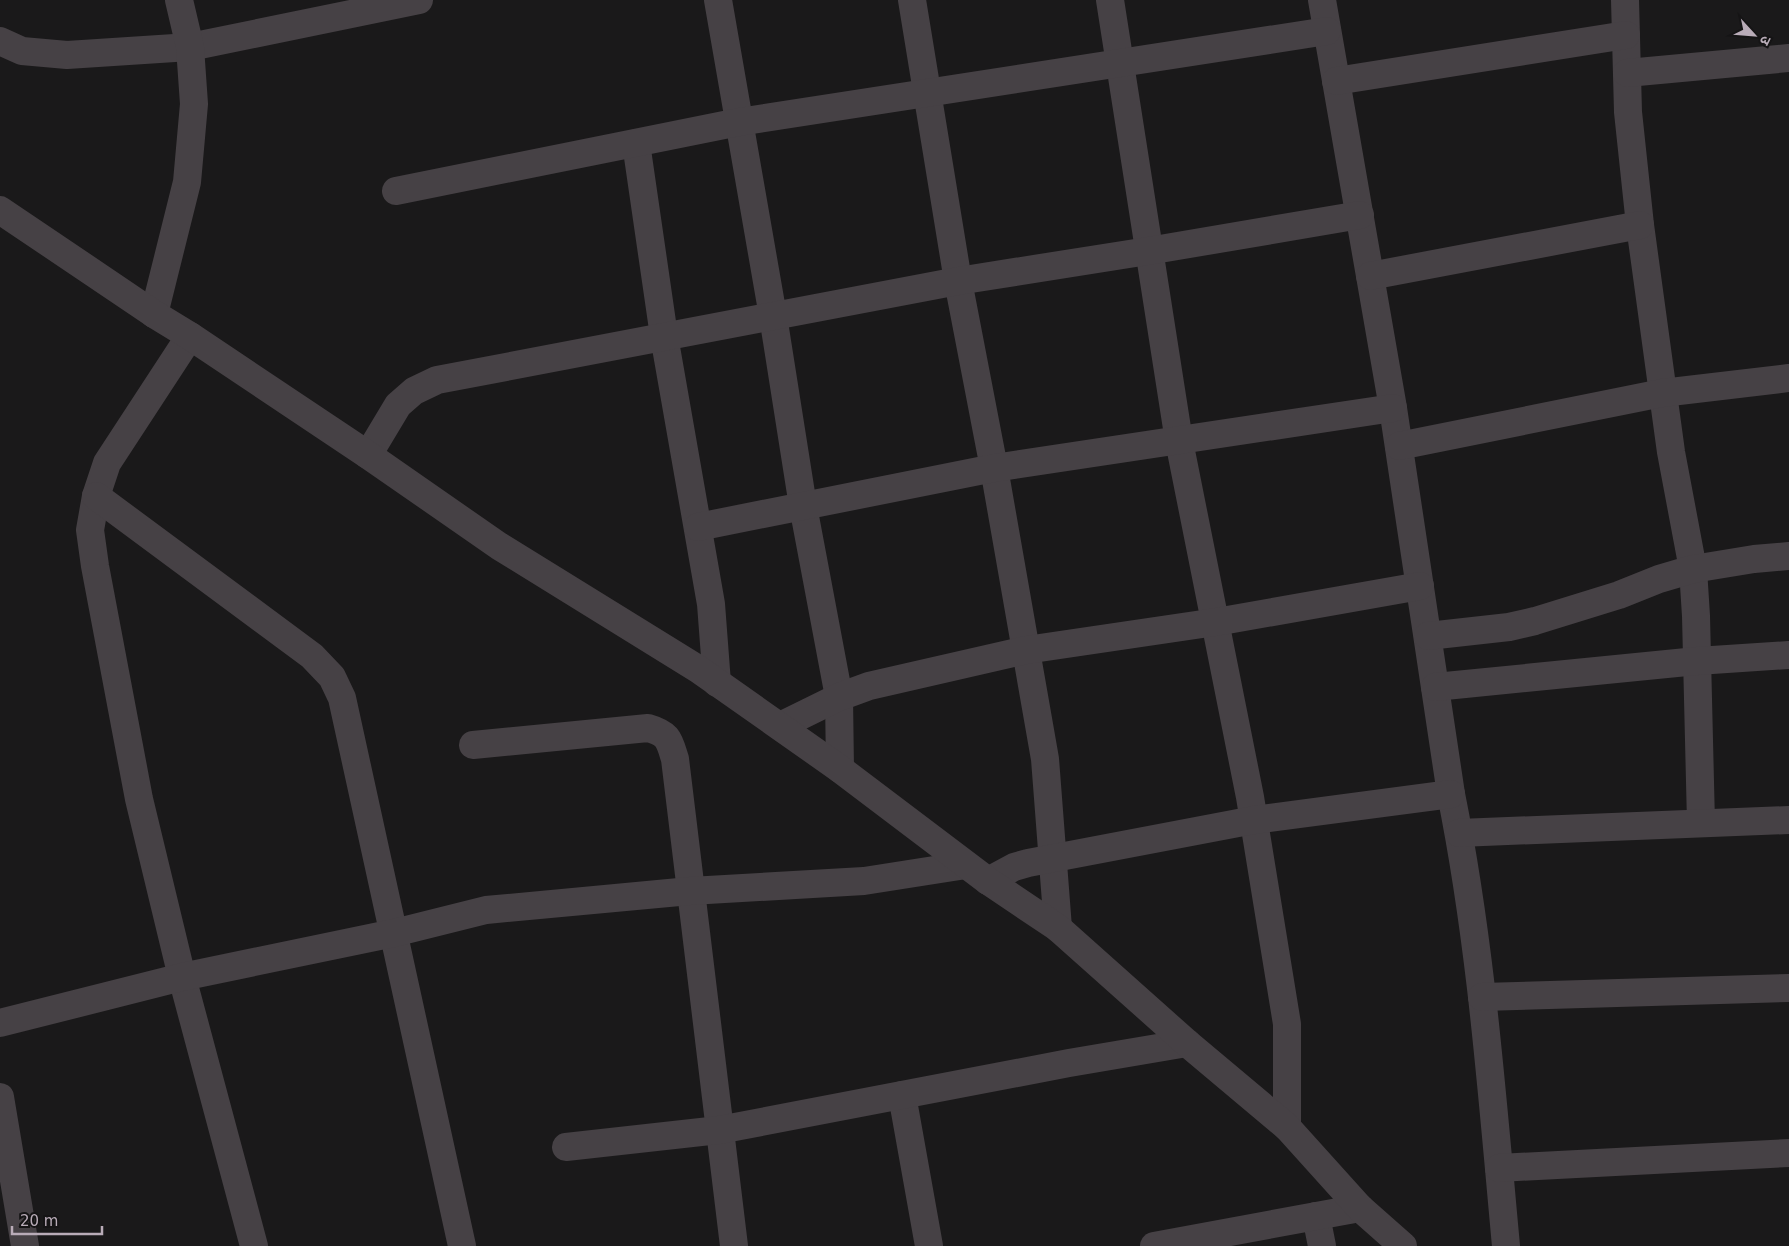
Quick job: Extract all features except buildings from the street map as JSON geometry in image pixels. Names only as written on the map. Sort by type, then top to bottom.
[{"type":"street","points":[[154,314],[187,182],[194,104],[190,46],[179,0]]},
{"type":"street","points":[[0,41],[22,51],[67,55],[190,46],[419,0]]},
{"type":"street","points":[[718,0],[773,316],[803,506],[839,697],[840,769]]},
{"type":"street","points":[[912,0],[958,281],[994,468],[1045,760],[1058,928]]},
{"type":"street","points":[[1110,0],[1179,441],[1254,820],[1287,1024],[1288,1127]]},
{"type":"street","points":[[1322,0],[1393,408],[1451,794],[1459,833],[1482,997],[1506,1246]]},
{"type":"street","points":[[1625,0],[1628,112],[1640,225],[1662,393],[1692,569],[1697,661],[1701,823]]},
{"type":"street","points":[[396,191],[739,122],[1327,31]]},
{"type":"street","points":[[1336,81],[1626,35]]},
{"type":"street","points":[[1627,73],[1789,58]]},
{"type":"street","points":[[636,143],[664,336],[711,604],[717,683]]},
{"type":"street","points":[[0,210],[368,455],[500,546],[717,683],[840,769],[988,881],[1058,928],[1187,1043],[1288,1127],[1360,1208],[1403,1246]]},
{"type":"street","points":[[368,455],[398,405],[414,391],[437,380],[958,281],[1360,215]]},
{"type":"street","points":[[1370,276],[1640,225]]},
{"type":"street","points":[[190,336],[107,463],[96,496],[90,530],[95,566],[139,799],[182,977],[254,1246]]},
{"type":"street","points":[[1399,446],[1662,393],[1789,378]]},
{"type":"street","points":[[698,527],[994,468],[1393,408]]},
{"type":"street","points":[[96,496],[312,656],[332,677],[342,698],[462,1246]]},
{"type":"street","points":[[1428,636],[1509,627],[1619,595],[1659,579],[1692,569],[1754,559],[1789,556]]},
{"type":"street","points":[[780,726],[839,697],[869,686],[1026,650],[1216,622],[1420,586]]},
{"type":"street","points":[[1435,687],[1697,661],[1789,655]]},
{"type":"street","points":[[473,745],[648,728],[661,732],[670,742],[675,760],[734,1246]]},
{"type":"street","points":[[988,881],[1014,867],[1028,863],[1254,820],[1451,794]]},
{"type":"street","points":[[1459,833],[1789,820]]},
{"type":"street","points":[[0,1023],[182,977],[394,933],[486,910],[690,890],[864,881],[966,865]]},
{"type":"street","points":[[1482,997],[1789,988]]},
{"type":"street","points":[[566,1147],[720,1130],[1059,1065],[1187,1043]]},
{"type":"street","points":[[902,1095],[929,1246]]},
{"type":"street","points":[[0,1097],[25,1246]]},
{"type":"street","points":[[1498,1168],[1789,1153]]},
{"type":"street","points":[[1154,1246],[1360,1208]]},
{"type":"street","points":[[1316,1216],[1322,1246]]}]
